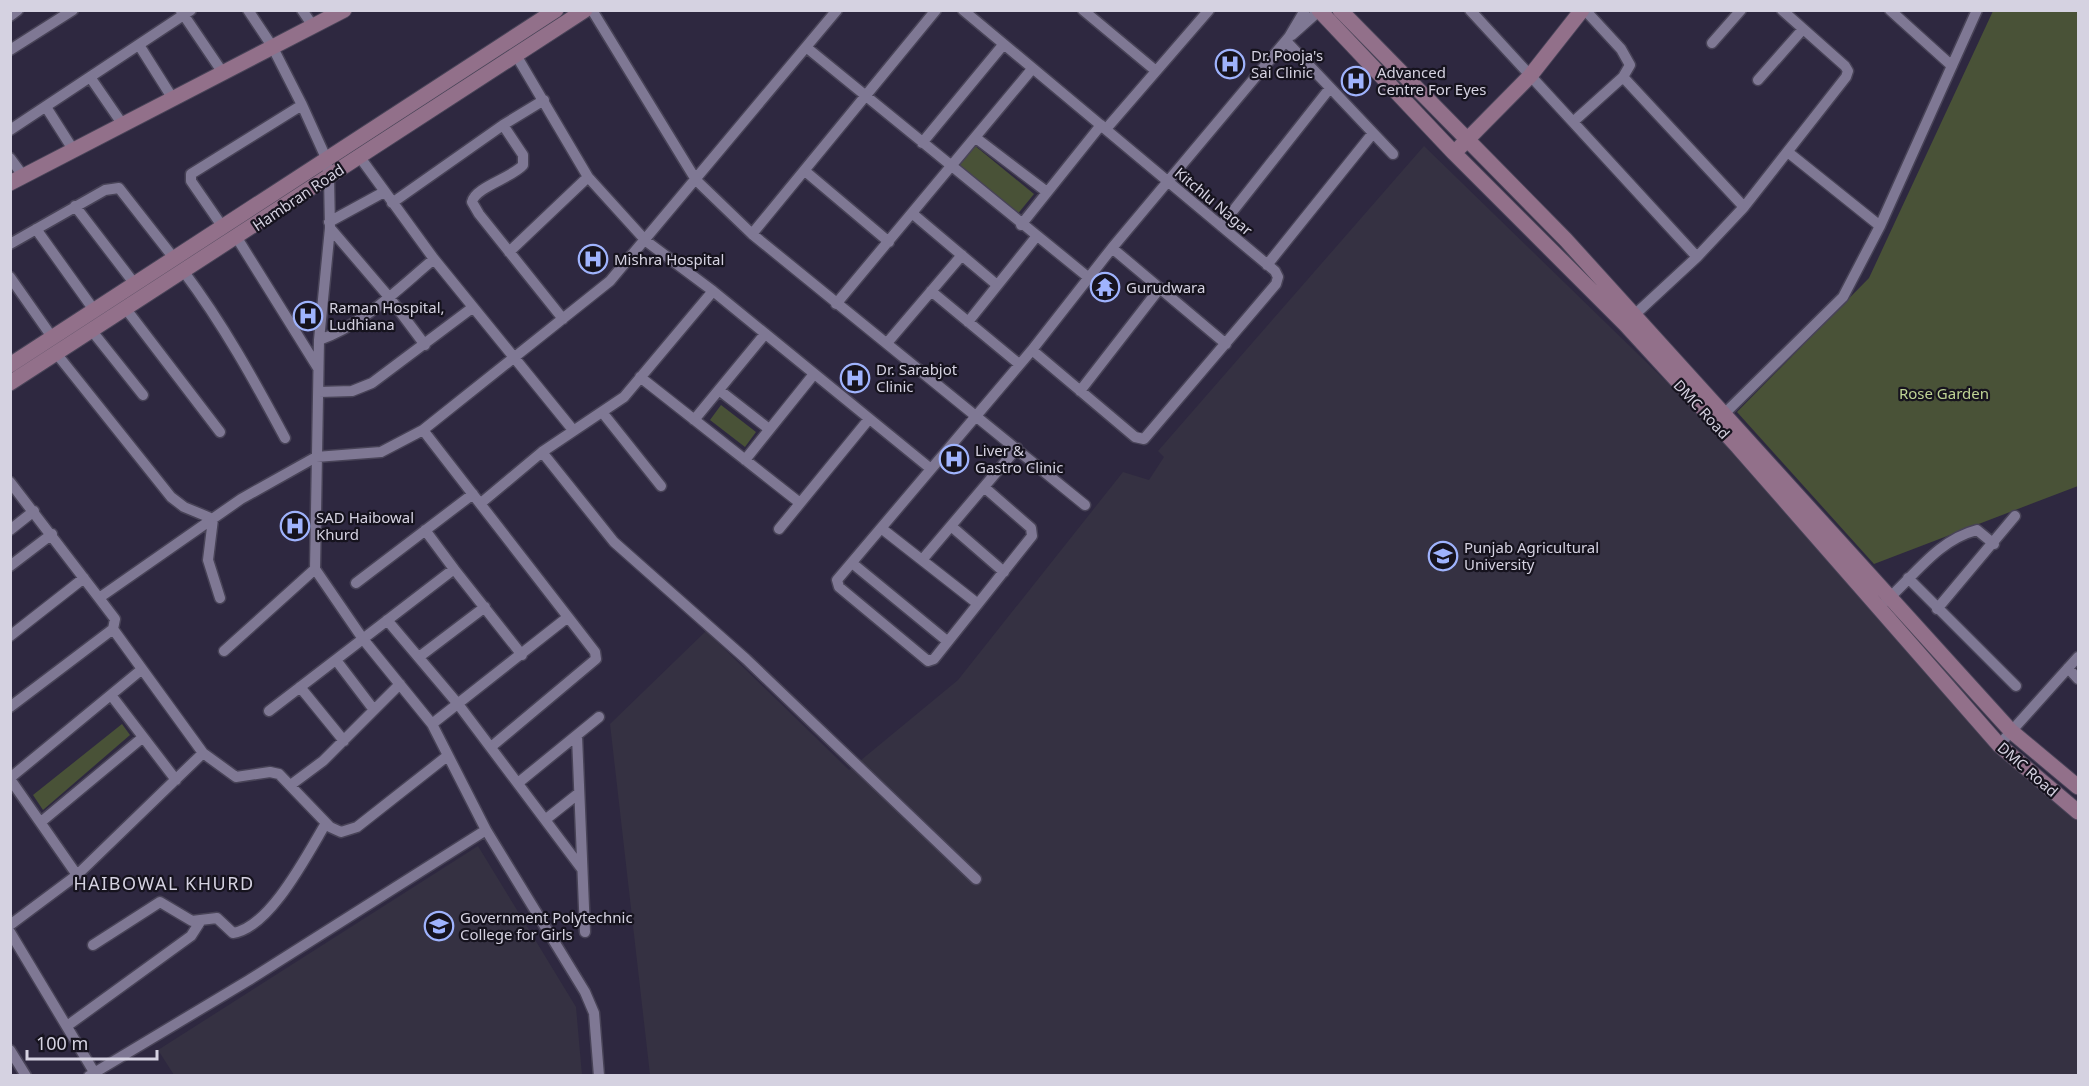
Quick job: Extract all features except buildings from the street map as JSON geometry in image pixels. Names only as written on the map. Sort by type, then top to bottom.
[{"type":"street","points":[[10,16],[18,10]]},
{"type":"street","points":[[10,50],[73,10]]},
{"type":"street","points":[[248,10],[275,51],[302,105],[326,158],[329,177],[329,225],[319,340],[315,569],[363,639],[432,724],[446,757],[486,830],[590,1001],[594,1013],[599,1076]]},
{"type":"street","points":[[302,10],[313,26]]},
{"type":"street","points":[[10,158],[17,180],[223,73],[275,51],[313,26],[344,10]]},
{"type":"street","name":"Hambran Road","points":[[10,365],[556,10]]},
{"type":"street","name":"Hambran Road","points":[[10,383],[237,238],[585,10]]},
{"type":"street","points":[[592,10],[696,180],[752,234],[1084,505]]},
{"type":"street","points":[[99,598],[242,499],[316,457],[381,452],[423,430],[513,359],[610,280],[646,241],[837,10]]},
{"type":"street","points":[[752,234],[936,10]]},
{"type":"street","name":"Kitchlu Nagar","points":[[963,10],[976,14],[1003,45],[1267,265]]},
{"type":"street","points":[[1083,10],[1156,71]]},
{"type":"street","points":[[1022,225],[1103,127],[1209,10]]},
{"type":"street","points":[[984,487],[1033,531],[1031,539],[931,661],[839,587],[837,580],[1032,350],[1112,248],[1287,39],[1305,10]]},
{"type":"street","points":[[1340,10],[1466,141],[1566,240],[1630,320],[1697,257],[1744,207],[1789,153],[1848,71],[1782,10]]},
{"type":"street","points":[[1470,10],[1697,257]]},
{"type":"street","points":[[1454,153],[1530,76],[1584,10],[1629,61],[1629,70],[1573,122]]},
{"type":"street","points":[[1712,43],[1741,10]]},
{"type":"street","points":[[1890,10],[1952,66]]},
{"type":"street","points":[[1720,418],[1843,297],[1880,226],[1977,10]]},
{"type":"street","points":[[1287,39],[1320,11]]},
{"type":"street","name":"DMC Road","points":[[1320,11],[1454,153],[1630,320],[1885,603],[1999,746],[2079,813]]},
{"type":"street","points":[[10,130],[185,12],[223,73]]},
{"type":"street","points":[[1758,80],[1803,29]]},
{"type":"street","points":[[1287,39],[1393,154]]},
{"type":"street","points":[[139,45],[173,99]]},
{"type":"street","points":[[922,143],[1003,45]]},
{"type":"street","points":[[806,47],[1089,278]]},
{"type":"street","points":[[516,55],[588,177],[646,241],[713,291],[931,469]]},
{"type":"street","points":[[837,304],[1032,69]]},
{"type":"street","points":[[90,77],[123,125]]},
{"type":"street","points":[[1623,77],[1744,207]]},
{"type":"street","points":[[1221,226],[1330,88]]},
{"type":"street","points":[[392,204],[503,124],[544,100]]},
{"type":"street","points":[[222,226],[190,181],[191,174],[302,105]]},
{"type":"street","points":[[46,107],[74,151]]},
{"type":"street","points":[[503,124],[524,162],[512,175],[477,193],[472,202],[479,214],[563,319]]},
{"type":"street","points":[[1032,350],[1140,440],[1148,436],[1276,284],[1277,274],[1267,265],[1373,133]]},
{"type":"street","points":[[976,138],[1047,192]]},
{"type":"street","points":[[1789,153],[1880,226]]},
{"type":"street","points":[[359,156],[392,204],[472,308],[573,430]]},
{"type":"street","points":[[806,171],[889,242]]},
{"type":"street","points":[[509,252],[588,177]]},
{"type":"street","points":[[10,244],[105,190],[120,188],[173,257]]},
{"type":"street","points":[[329,225],[384,192]]},
{"type":"street","points":[[75,206],[134,283]]},
{"type":"street","points":[[913,214],[997,285]]},
{"type":"street","points":[[329,225],[389,297],[425,345]]},
{"type":"street","points":[[36,229],[94,310]]},
{"type":"street","points":[[968,322],[1036,237]]},
{"type":"street","points":[[237,238],[319,370]]},
{"type":"street","points":[[1112,248],[1226,344]]},
{"type":"street","points":[[886,344],[962,255]]},
{"type":"street","points":[[319,340],[344,330],[389,297],[434,259]]},
{"type":"street","points":[[184,272],[209,306],[243,360],[285,438]]},
{"type":"street","points":[[10,277],[52,338]]},
{"type":"street","points":[[1080,391],[1160,288]]},
{"type":"street","points":[[481,504],[542,452],[624,397],[713,291]]},
{"type":"street","points":[[931,291],[1019,364]]},
{"type":"street","points":[[319,392],[352,391],[372,383],[472,308]]},
{"type":"street","points":[[126,309],[220,432]]},
{"type":"street","points":[[92,331],[143,394]]},
{"type":"street","points":[[694,420],[765,334]]},
{"type":"street","points":[[56,353],[171,497],[184,507],[213,519]]},
{"type":"street","points":[[745,460],[814,374]]},
{"type":"street","points":[[640,377],[800,503]]},
{"type":"street","points":[[718,390],[769,429]]},
{"type":"street","points":[[602,412],[661,486]]},
{"type":"street","points":[[779,529],[869,419]]},
{"type":"street","points":[[423,430],[595,652],[596,659],[491,747]]},
{"type":"street","points":[[922,560],[1017,448]]},
{"type":"street","points":[[542,452],[614,542],[746,659],[976,879]]},
{"type":"street","points":[[10,482],[115,619],[113,629],[10,707]]},
{"type":"street","points":[[356,583],[473,494]]},
{"type":"street","points":[[10,530],[34,511]]},
{"type":"street","points":[[1937,609],[1994,544],[2015,516]]},
{"type":"street","points":[[213,519],[208,560],[220,598]]},
{"type":"street","points":[[951,526],[1004,572]]},
{"type":"street","points":[[881,528],[978,604]]},
{"type":"street","points":[[425,530],[522,655]]},
{"type":"street","points":[[1994,544],[1977,530],[1960,535],[1936,552],[1885,603],[2011,732],[2079,787]]},
{"type":"street","points":[[10,566],[52,534]]},
{"type":"street","points":[[852,563],[947,641]]},
{"type":"street","points":[[224,651],[315,569]]},
{"type":"street","points":[[269,711],[454,569]]},
{"type":"street","points":[[10,636],[84,578]]},
{"type":"street","points":[[1908,578],[2016,686]]},
{"type":"street","points":[[418,657],[485,607]]},
{"type":"street","points":[[432,724],[568,617]]},
{"type":"street","points":[[387,620],[458,704],[582,868]]},
{"type":"street","points":[[113,629],[203,753],[236,777],[274,772],[292,784],[326,823],[341,832],[357,827],[446,757]]},
{"type":"street","points":[[1999,746],[2079,657]]},
{"type":"street","points":[[336,660],[374,710]]},
{"type":"street","points":[[2068,668],[2079,679]]},
{"type":"street","points":[[76,876],[10,778],[141,670]]},
{"type":"street","points":[[292,784],[323,761],[400,684]]},
{"type":"street","points":[[300,687],[344,741]]},
{"type":"street","points":[[111,695],[176,780]]},
{"type":"street","points":[[518,783],[599,717]]},
{"type":"street","points":[[577,736],[585,932]]},
{"type":"street","points":[[41,822],[142,738]]},
{"type":"street","points":[[10,925],[76,876],[203,753]]},
{"type":"street","points":[[545,819],[579,793]]},
{"type":"street","points":[[93,945],[158,902],[165,903],[187,919],[200,922],[220,919],[235,933],[255,922],[292,877],[326,823]]},
{"type":"street","points":[[10,932],[67,1026],[92,1074],[249,980],[486,830]]},
{"type":"street","points":[[67,1026],[191,936],[200,922]]},
{"type":"street","points":[[10,1050],[26,1076]]},
{"type":"shaded area","name":"Punjab Agricultural University","points":[[1424,146],[1715,429],[2001,746],[2078,810],[2078,1075],[650,1075],[610,724],[706,631],[849,770],[958,680],[1123,472],[1149,480],[1164,457],[1158,451]]},
{"type":"shaded area","name":"Government Polytechnic College for Girls","points":[[478,846],[576,1007],[582,1075],[174,1075],[158,1050]]},
{"type":"green space","name":"Rose Garden","points":[[1993,11],[2078,11],[2078,486],[1874,564],[1737,412],[1869,278]]},
{"type":"green space","points":[[974,145],[1034,194],[1016,216],[956,168]]},
{"type":"green space","points":[[721,405],[756,432],[745,447],[710,420]]},
{"type":"green space","points":[[122,724],[130,735],[43,810],[33,795]]},
{"type":"place","name":"Dr. Pooja's Sai Clinic","points":[[1230,64]]},
{"type":"place","name":"Advanced Centre For Eyes","points":[[1356,81]]},
{"type":"place","name":"Mishra Hospital","points":[[593,259]]},
{"type":"place","name":"Gurudwara","points":[[1105,287]]},
{"type":"place","name":"Raman Hospital, Ludhiana","points":[[308,316]]},
{"type":"place","name":"Dr. Sarabjot Clinic","points":[[855,378]]},
{"type":"place","name":"Liver & Gastro Clinic","points":[[954,459]]},
{"type":"place","name":"SAD Haibowal Khurd","points":[[295,526]]},
{"type":"place","name":"Punjab Agricultural University","points":[[1443,556]]},
{"type":"place","name":"Government Polytechnic College for Girls","points":[[439,926]]},
{"type":"district","name":"HAIBOWAL KHURD","points":[[164,883]]}]
